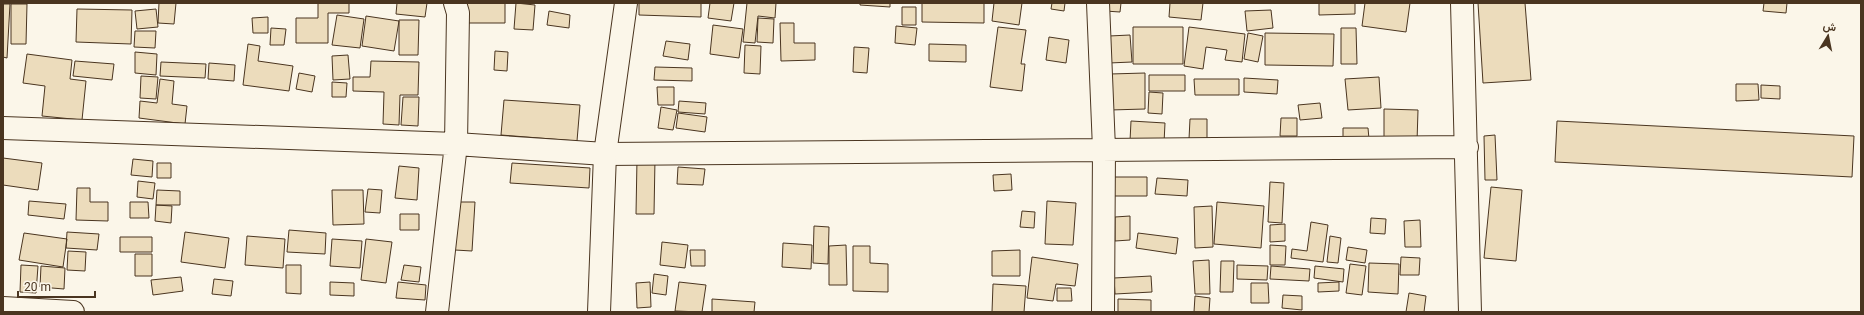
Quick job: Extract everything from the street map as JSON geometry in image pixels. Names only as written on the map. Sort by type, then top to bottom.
[{"type":"street","points":[[437,312],[456,144],[458,13],[455,3]]},
{"type":"street","points":[[599,312],[604,154],[626,3]]},
{"type":"street","points":[[1098,3],[1104,149],[1103,312]]},
{"type":"street","points":[[1462,3],[1467,147],[1470,312]]},
{"type":"street","points":[[3,128],[456,144],[604,154],[1467,147]]},
{"type":"street","points":[[3,308],[73,312]]},
{"type":"building","points":[[159,3],[176,3],[174,24],[158,23]]},
{"type":"building","points":[[318,3],[349,3],[349,13],[328,13],[328,43],[296,43],[296,18],[318,18]]},
{"type":"building","points":[[397,3],[427,3],[425,17],[396,14]]},
{"type":"building","points":[[467,3],[505,3],[505,23],[467,23]]},
{"type":"building","points":[[516,3],[535,5],[533,30],[514,29]]},
{"type":"building","points":[[639,3],[701,3],[701,17],[639,15]]},
{"type":"building","points":[[710,3],[734,3],[731,21],[708,18]]},
{"type":"building","points":[[747,3],[776,3],[775,18],[758,16],[755,43],[743,42]]},
{"type":"building","points":[[860,3],[890,3],[890,7],[860,5]]},
{"type":"building","points":[[922,3],[984,3],[984,23],[922,22]]},
{"type":"building","points":[[994,3],[1022,3],[1019,25],[992,21]]},
{"type":"building","points":[[1052,3],[1065,3],[1064,11],[1051,9]]},
{"type":"building","points":[[1105,3],[1121,3],[1120,12],[1105,11]]},
{"type":"building","points":[[1170,3],[1203,3],[1201,20],[1169,17]]},
{"type":"building","points":[[1319,3],[1355,3],[1355,14],[1319,15]]},
{"type":"building","points":[[1365,3],[1410,3],[1406,32],[1362,26]]},
{"type":"building","points":[[1478,3],[1525,3],[1531,80],[1483,83]]},
{"type":"building","points":[[1764,3],[1787,3],[1786,13],[1763,11]]},
{"type":"building","points":[[3,4],[10,4],[7,58],[3,57]]},
{"type":"building","points":[[11,4],[27,4],[26,44],[11,44]]},
{"type":"building","points":[[902,7],[916,7],[916,25],[902,25]]},
{"type":"building","points":[[77,9],[132,10],[131,44],[76,42]]},
{"type":"building","points":[[156,9],[158,27],[137,29],[135,11]]},
{"type":"building","points":[[1271,10],[1273,28],[1247,31],[1245,11]]},
{"type":"building","points":[[549,11],[570,15],[569,28],[547,25]]},
{"type":"building","points":[[337,15],[364,19],[360,48],[332,45]]},
{"type":"building","points":[[366,16],[399,21],[394,51],[362,46]]},
{"type":"building","points":[[268,17],[268,33],[253,33],[252,18]]},
{"type":"building","points":[[758,18],[774,19],[773,43],[757,42]]},
{"type":"building","points":[[399,20],[419,20],[418,55],[399,55]]},
{"type":"building","points":[[780,23],[794,23],[794,43],[815,43],[815,60],[781,61]]},
{"type":"building","points":[[713,25],[743,29],[739,58],[710,54]]},
{"type":"building","points":[[896,26],[917,28],[915,45],[895,43]]},
{"type":"building","points":[[998,27],[1026,30],[1021,64],[1025,64],[1022,91],[990,87]]},
{"type":"building","points":[[1133,27],[1183,27],[1183,64],[1133,64]]},
{"type":"building","points":[[1189,27],[1245,34],[1242,62],[1225,60],[1227,50],[1206,47],[1203,69],[1184,66]]},
{"type":"building","points":[[271,28],[286,29],[284,45],[270,45]]},
{"type":"building","points":[[1341,28],[1356,28],[1357,64],[1341,64]]},
{"type":"building","points":[[135,31],[156,31],[155,48],[134,47]]},
{"type":"building","points":[[1248,33],[1263,36],[1258,62],[1244,59]]},
{"type":"building","points":[[1265,33],[1334,34],[1333,66],[1265,65]]},
{"type":"building","points":[[1130,35],[1132,62],[1109,63],[1109,36]]},
{"type":"building","points":[[1049,37],[1069,40],[1066,63],[1046,60]]},
{"type":"building","points":[[666,41],[690,44],[688,60],[663,56]]},
{"type":"building","points":[[248,44],[260,46],[258,61],[293,66],[289,91],[243,85]]},
{"type":"building","points":[[929,44],[966,45],[966,62],[929,61]]},
{"type":"building","points":[[745,45],[761,46],[760,74],[744,73]]},
{"type":"building","points":[[854,47],[869,48],[867,73],[853,72]]},
{"type":"building","points":[[495,51],[508,52],[507,71],[494,70]]},
{"type":"building","points":[[135,52],[157,54],[156,75],[135,73]]},
{"type":"building","points":[[27,54],[72,60],[70,79],[86,81],[82,120],[42,116],[45,86],[23,83]]},
{"type":"building","points":[[348,55],[350,79],[333,80],[332,56]]},
{"type":"building","points":[[75,61],[114,64],[112,80],[73,76]]},
{"type":"building","points":[[371,61],[419,62],[418,95],[400,95],[399,125],[383,124],[384,92],[353,91],[353,77],[370,77]]},
{"type":"building","points":[[161,62],[206,64],[205,78],[160,76]]},
{"type":"building","points":[[209,63],[235,65],[234,81],[208,79]]},
{"type":"building","points":[[655,67],[692,68],[692,81],[654,80]]},
{"type":"building","points":[[299,73],[315,76],[312,92],[296,89]]},
{"type":"building","points":[[1145,73],[1145,109],[1110,110],[1110,74]]},
{"type":"building","points":[[1149,75],[1185,75],[1185,91],[1149,91]]},
{"type":"building","points":[[141,76],[158,77],[156,99],[140,98]]},
{"type":"building","points":[[1379,77],[1381,108],[1348,110],[1345,79]]},
{"type":"building","points":[[1244,78],[1278,80],[1277,94],[1244,92]]},
{"type":"building","points":[[160,79],[174,81],[172,104],[187,106],[185,124],[139,118],[140,101],[157,103]]},
{"type":"building","points":[[1194,79],[1239,79],[1239,95],[1195,95]]},
{"type":"building","points":[[332,82],[347,83],[346,97],[332,97]]},
{"type":"building","points":[[1736,84],[1758,84],[1759,100],[1736,101]]},
{"type":"building","points":[[1761,85],[1780,86],[1780,99],[1761,98]]},
{"type":"building","points":[[657,87],[674,87],[674,105],[658,105]]},
{"type":"building","points":[[1149,92],[1163,93],[1162,114],[1148,113]]},
{"type":"building","points":[[403,97],[419,97],[418,126],[401,125]]},
{"type":"building","points":[[504,100],[580,105],[577,141],[501,135]]},
{"type":"building","points":[[679,101],[706,103],[705,114],[678,112]]},
{"type":"building","points":[[1320,103],[1322,118],[1300,120],[1298,105]]},
{"type":"building","points":[[661,107],[677,110],[673,130],[658,128]]},
{"type":"building","points":[[1384,109],[1418,110],[1417,142],[1384,141]]},
{"type":"building","points":[[678,113],[707,117],[705,132],[676,128]]},
{"type":"building","points":[[1281,118],[1297,118],[1297,136],[1280,136]]},
{"type":"building","points":[[1190,119],[1207,119],[1207,140],[1189,139]]},
{"type":"building","points":[[1131,121],[1165,123],[1164,143],[1130,141]]},
{"type":"building","points":[[1557,121],[1854,136],[1852,177],[1555,162]]},
{"type":"building","points":[[1343,128],[1368,128],[1369,139],[1343,140]]},
{"type":"building","points":[[1495,135],[1497,180],[1485,180],[1484,136]]},
{"type":"building","points":[[3,158],[42,163],[38,190],[3,185]]},
{"type":"building","points":[[133,159],[153,161],[152,177],[131,175]]},
{"type":"building","points":[[637,159],[655,159],[654,214],[636,214]]},
{"type":"building","points":[[157,163],[171,163],[171,178],[157,178]]},
{"type":"building","points":[[512,163],[590,168],[589,188],[510,183]]},
{"type":"building","points":[[399,166],[419,168],[417,200],[395,198]]},
{"type":"building","points":[[678,167],[705,169],[703,185],[677,184]]},
{"type":"building","points":[[1011,174],[1012,190],[994,191],[993,175]]},
{"type":"building","points":[[1114,177],[1147,177],[1147,196],[1114,196]]},
{"type":"building","points":[[1157,178],[1188,180],[1187,196],[1155,194]]},
{"type":"building","points":[[138,181],[155,183],[153,199],[137,197]]},
{"type":"building","points":[[1270,182],[1284,183],[1282,223],[1268,222]]},
{"type":"building","points":[[1491,187],[1522,190],[1516,261],[1484,258]]},
{"type":"building","points":[[77,188],[90,188],[90,202],[108,202],[108,221],[76,220]]},
{"type":"building","points":[[368,189],[382,190],[380,213],[365,212]]},
{"type":"building","points":[[157,190],[180,191],[180,205],[156,205]]},
{"type":"building","points":[[332,190],[363,190],[364,224],[333,225]]},
{"type":"building","points":[[29,201],[66,204],[64,219],[28,215]]},
{"type":"building","points":[[1047,201],[1076,203],[1073,245],[1045,244]]},
{"type":"building","points":[[130,202],[148,202],[149,218],[130,218]]},
{"type":"building","points":[[458,202],[475,202],[472,251],[455,250]]},
{"type":"building","points":[[1217,202],[1264,206],[1261,248],[1214,244]]},
{"type":"building","points":[[156,205],[172,206],[171,223],[155,221]]},
{"type":"building","points":[[1212,206],[1213,247],[1195,248],[1194,207]]},
{"type":"building","points":[[1022,211],[1035,212],[1034,228],[1020,227]]},
{"type":"building","points":[[400,214],[419,214],[419,230],[400,230]]},
{"type":"building","points":[[1130,216],[1130,240],[1115,241],[1115,217]]},
{"type":"building","points":[[1371,218],[1386,219],[1385,234],[1370,233]]},
{"type":"building","points":[[1420,220],[1421,247],[1405,247],[1404,221]]},
{"type":"building","points":[[1311,222],[1328,225],[1323,262],[1291,258],[1292,249],[1307,251]]},
{"type":"building","points":[[1285,224],[1285,241],[1270,242],[1270,225]]},
{"type":"building","points":[[814,226],[829,227],[828,264],[813,263]]},
{"type":"building","points":[[289,230],[326,233],[325,254],[287,252]]},
{"type":"building","points":[[67,232],[99,234],[97,250],[66,248]]},
{"type":"building","points":[[185,232],[229,238],[225,268],[181,262]]},
{"type":"building","points":[[24,233],[67,239],[63,267],[19,260]]},
{"type":"building","points":[[1138,233],[1178,238],[1176,254],[1136,248]]},
{"type":"building","points":[[247,236],[285,239],[283,268],[245,265]]},
{"type":"building","points":[[1330,236],[1341,238],[1338,263],[1327,262]]},
{"type":"building","points":[[120,237],[152,237],[152,252],[120,252]]},
{"type":"building","points":[[332,239],[362,241],[360,268],[330,266]]},
{"type":"building","points":[[366,239],[392,242],[386,283],[361,280]]},
{"type":"building","points":[[662,242],[688,245],[685,268],[660,265]]},
{"type":"building","points":[[783,243],[812,245],[811,269],[782,267]]},
{"type":"building","points":[[846,245],[847,285],[829,285],[829,246]]},
{"type":"building","points":[[1270,245],[1286,246],[1285,265],[1270,265]]},
{"type":"building","points":[[853,246],[870,246],[870,263],[888,264],[888,292],[853,291]]},
{"type":"building","points":[[1348,247],[1367,250],[1365,263],[1346,260]]},
{"type":"building","points":[[690,250],[705,250],[705,266],[691,266]]},
{"type":"building","points":[[1020,250],[1020,276],[992,276],[992,251]]},
{"type":"building","points":[[68,251],[86,252],[85,271],[67,270]]},
{"type":"building","points":[[135,254],[152,254],[152,276],[135,276]]},
{"type":"building","points":[[1032,257],[1078,264],[1075,286],[1056,284],[1053,301],[1027,298]]},
{"type":"building","points":[[1401,257],[1420,258],[1419,275],[1400,275]]},
{"type":"building","points":[[1209,260],[1210,294],[1195,294],[1193,261]]},
{"type":"building","points":[[1221,261],[1234,261],[1233,292],[1220,292]]},
{"type":"building","points":[[1369,263],[1399,264],[1398,294],[1368,292]]},
{"type":"building","points":[[1350,264],[1366,266],[1362,295],[1346,293]]},
{"type":"building","points":[[21,265],[38,266],[36,293],[20,292]]},
{"type":"building","points":[[286,265],[301,265],[301,294],[286,293]]},
{"type":"building","points":[[404,265],[421,267],[419,282],[401,280]]},
{"type":"building","points":[[1237,265],[1268,266],[1267,280],[1237,279]]},
{"type":"building","points":[[41,266],[65,268],[64,289],[40,287]]},
{"type":"building","points":[[1271,266],[1310,269],[1309,281],[1270,279]]},
{"type":"building","points":[[1315,266],[1344,269],[1343,282],[1314,278]]},
{"type":"building","points":[[654,274],[668,276],[666,295],[652,293]]},
{"type":"building","points":[[1151,276],[1152,292],[1115,294],[1114,278]]},
{"type":"building","points":[[181,277],[183,291],[153,295],[151,280]]},
{"type":"building","points":[[214,279],[233,281],[231,296],[212,294]]},
{"type":"building","points":[[330,282],[354,283],[354,296],[330,295]]},
{"type":"building","points":[[398,282],[426,285],[425,300],[396,298]]},
{"type":"building","points":[[650,282],[651,307],[637,308],[636,283]]},
{"type":"building","points":[[679,282],[706,285],[702,312],[675,311]]},
{"type":"building","points":[[1339,282],[1339,291],[1318,292],[1318,283]]},
{"type":"building","points":[[1251,283],[1268,283],[1269,303],[1251,303]]},
{"type":"building","points":[[993,284],[1026,286],[1024,312],[992,312]]},
{"type":"building","points":[[1057,288],[1071,288],[1072,301],[1057,301]]},
{"type":"building","points":[[1409,293],[1426,296],[1424,312],[1406,312]]},
{"type":"building","points":[[1283,295],[1302,296],[1302,310],[1282,308]]},
{"type":"building","points":[[1195,296],[1210,298],[1209,312],[1194,312]]},
{"type":"building","points":[[712,299],[755,302],[754,312],[712,312]]},
{"type":"building","points":[[1118,299],[1151,300],[1151,312],[1118,312]]}]
